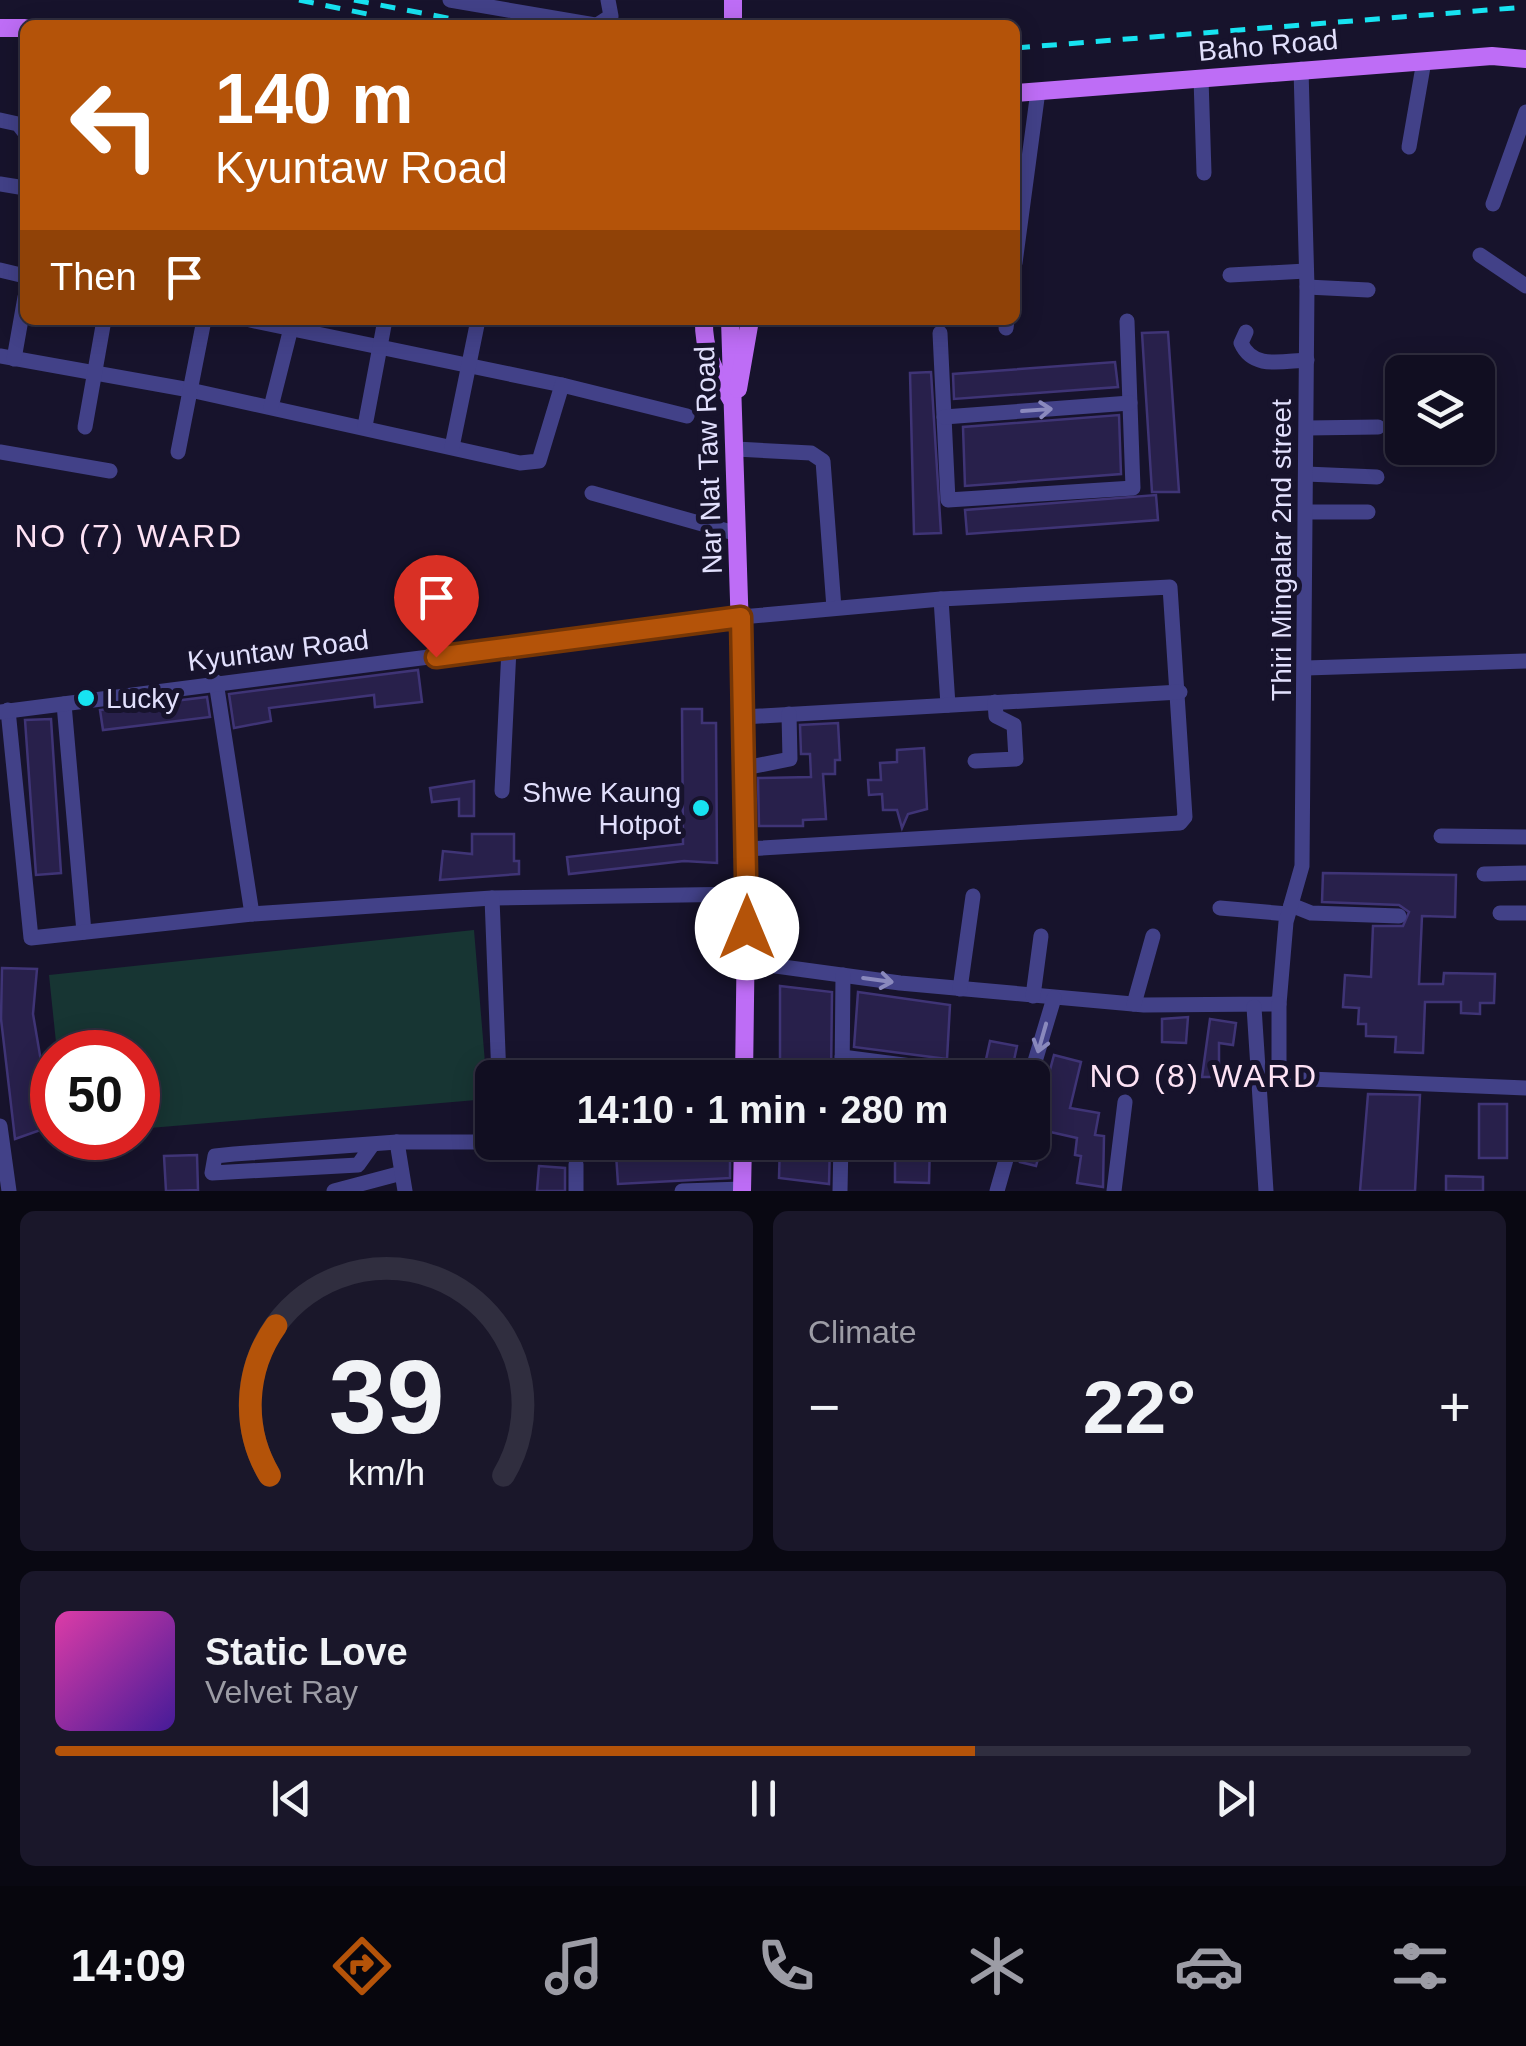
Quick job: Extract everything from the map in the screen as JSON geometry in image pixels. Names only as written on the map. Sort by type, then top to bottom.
[{"type":"main road","name":"Baho Road","points":[[1020,93],[1492,56],[1526,59]]},
{"type":"main road","points":[[704,325],[712,370],[734,404]]},
{"type":"main road","name":"Nar Nat Taw Road","points":[[730,325],[747,848],[744,1060]]},
{"type":"main road","points":[[734,404],[749,325]]},
{"type":"main road","points":[[742,1190],[743,1160]]},
{"type":"street","points":[[450,0],[567,20]]},
{"type":"street","points":[[1409,146],[1424,61]]},
{"type":"street","name":"Thiri Mingalar 2nd street","points":[[1302,69],[1307,279],[1302,866],[1290,910],[1279,1004],[1279,1071],[1285,1078],[1526,1088]]},
{"type":"street","points":[[1201,78],[1204,173]]},
{"type":"street","points":[[1020,226],[1038,91]]},
{"type":"street","points":[[1492,204],[1526,112]]},
{"type":"street","points":[[1480,255],[1526,286]]},
{"type":"street","points":[[1230,275],[1307,279],[1368,290]]},
{"type":"street","points":[[20,313],[7,357],[365,426],[520,463],[539,461],[562,385]]},
{"type":"street","points":[[940,333],[948,500],[1133,488],[1127,321]]},
{"type":"street","points":[[85,427],[103,325]]},
{"type":"street","points":[[178,452],[203,325]]},
{"type":"street","points":[[272,407],[292,325]]},
{"type":"street","points":[[299,325],[687,416]]},
{"type":"street","points":[[365,426],[384,325]]},
{"type":"street","points":[[452,447],[477,325]]},
{"type":"street","points":[[1246,332],[1241,343],[1246,355],[1258,361],[1307,360]]},
{"type":"street","points":[[944,417],[1130,403]]},
{"type":"street","points":[[1306,428],[1378,427]]},
{"type":"street","points":[[736,449],[812,453],[823,461],[828,474],[834,608]]},
{"type":"street","points":[[0,452],[110,471]]},
{"type":"street","points":[[1306,474],[1378,477]]},
{"type":"street","points":[[592,493],[738,534]]},
{"type":"street","points":[[1306,512],[1368,512]]},
{"type":"street","name":"Kyuntaw Road","points":[[4,711],[741,617],[942,599],[1170,586],[1180,692]]},
{"type":"street","points":[[942,599],[948,705]]},
{"type":"street","points":[[502,791],[509,649]]},
{"type":"street","points":[[1306,668],[1526,661]]},
{"type":"street","points":[[216,682],[252,914]]},
{"type":"street","points":[[744,716],[1180,692],[1185,816],[1180,823],[747,848]]},
{"type":"street","points":[[975,761],[1016,759],[1014,726],[996,716],[995,702]]},
{"type":"street","points":[[64,704],[84,932]]},
{"type":"street","points":[[4,711],[31,938],[252,914],[492,898],[747,894]]},
{"type":"street","points":[[745,768],[790,760],[789,714]]},
{"type":"street","points":[[1441,836],[1526,837]]},
{"type":"street","points":[[1484,874],[1526,874]]},
{"type":"street","points":[[960,989],[973,896]]},
{"type":"street","points":[[492,898],[498,1060]]},
{"type":"street","points":[[1220,908],[1398,916]]},
{"type":"street","points":[[1500,913],[1526,913]]},
{"type":"street","points":[[1033,996],[1041,936]]},
{"type":"street","points":[[1134,1004],[1153,936]]},
{"type":"street","points":[[746,962],[1054,998],[1254,1008],[1279,1004]]},
{"type":"street","points":[[843,975],[842,1058],[858,1060]]},
{"type":"street","points":[[1035,1060],[1054,998]]},
{"type":"street","points":[[1254,1008],[1266,1191]]},
{"type":"street","points":[[1114,1191],[1125,1102]]},
{"type":"street","points":[[0,1126],[9,1191]]},
{"type":"street","points":[[373,1144],[358,1165],[218,1176],[212,1173],[215,1156],[397,1142],[475,1142]]},
{"type":"street","points":[[397,1142],[398,1174],[404,1191]]},
{"type":"street","points":[[840,1191],[841,1160]]},
{"type":"street","points":[[997,1191],[1006,1160]]},
{"type":"street","points":[[576,1164],[576,1191]]},
{"type":"street","points":[[334,1191],[398,1174]]},
{"type":"street","points":[[682,1191],[742,1190]]},
{"type":"green space","points":[[474,930],[485,1060],[475,1060],[475,1100],[160,1127],[160,1030],[55,1030],[49,975]]},
{"type":"building","points":[[1168,332],[1179,492],[1152,492],[1142,333]]},
{"type":"building","points":[[1115,362],[1118,387],[954,399],[953,374]]},
{"type":"building","points":[[931,372],[941,533],[914,534],[910,373]]},
{"type":"building","points":[[1119,415],[1121,474],[965,486],[963,427]]},
{"type":"building","points":[[1156,495],[1158,520],[967,534],[965,510]]},
{"type":"building","points":[[418,670],[422,702],[375,707],[374,695],[269,708],[271,721],[234,728],[229,694]]},
{"type":"building","points":[[207,697],[210,717],[103,730],[100,710]]},
{"type":"building","points":[[682,709],[702,709],[702,723],[716,723],[717,863],[684,861],[569,874],[567,857],[683,844]]},
{"type":"building","points":[[51,719],[61,873],[36,875],[25,720]]},
{"type":"building","points":[[838,723],[840,760],[835,760],[835,774],[823,774],[826,819],[803,820],[803,826],[759,826],[758,778],[811,777],[810,754],[801,754],[800,725]]},
{"type":"building","points":[[924,748],[927,809],[908,814],[902,828],[897,810],[883,810],[882,794],[869,795],[868,780],[881,780],[880,763],[897,762],[897,750]]},
{"type":"building","points":[[474,781],[474,816],[459,816],[459,799],[432,802],[430,788]]},
{"type":"building","points":[[472,834],[514,834],[514,861],[519,861],[519,874],[440,880],[443,851],[472,854]]},
{"type":"building","points":[[1323,873],[1456,875],[1455,917],[1422,916],[1419,984],[1443,984],[1444,973],[1495,974],[1494,1003],[1480,1003],[1480,1014],[1461,1013],[1461,1002],[1425,1002],[1423,1053],[1395,1052],[1396,1037],[1366,1036],[1366,1024],[1358,1024],[1359,1008],[1343,1007],[1345,975],[1371,977],[1373,926],[1403,926],[1409,912],[1399,905],[1322,902]]},
{"type":"building","points":[[2,968],[37,969],[33,1014],[36,1030],[30,1030],[30,1134],[15,1139],[1,1019]]},
{"type":"building","points":[[780,986],[832,992],[831,1060],[780,1060]]},
{"type":"building","points":[[858,992],[950,1005],[947,1059],[854,1047]]},
{"type":"building","points":[[1188,1017],[1186,1043],[1162,1042],[1162,1019]]},
{"type":"building","points":[[1210,1019],[1236,1023],[1233,1045],[1219,1043],[1219,1077],[1202,1077]]},
{"type":"building","points":[[990,1041],[1017,1046],[1014,1060],[986,1060]]},
{"type":"building","points":[[1054,1055],[1081,1062],[1070,1108],[1099,1113],[1095,1135],[1104,1136],[1103,1187],[1077,1183],[1081,1156],[1075,1155],[1077,1138],[1050,1132],[1050,1070]]},
{"type":"building","points":[[1368,1094],[1420,1095],[1415,1191],[1360,1191]]},
{"type":"building","points":[[1479,1104],[1507,1104],[1507,1158],[1479,1158]]},
{"type":"building","points":[[197,1155],[198,1190],[166,1191],[164,1156]]},
{"type":"building","points":[[616,1160],[730,1160],[730,1178],[618,1184]]},
{"type":"building","points":[[780,1160],[830,1160],[829,1184],[779,1178]]},
{"type":"building","points":[[895,1160],[930,1160],[929,1183],[895,1182]]},
{"type":"building","points":[[1020,1160],[1038,1160],[1036,1166]]},
{"type":"building","points":[[539,1166],[565,1168],[565,1191],[537,1191]]},
{"type":"building","points":[[1446,1176],[1483,1177],[1483,1191],[1446,1191]]},
{"type":"railway","points":[[299,0],[367,14]]},
{"type":"railway","points":[[354,0],[458,20]]},
{"type":"railway","points":[[1020,48],[1526,7]]},
{"type":"place","name":"Lucky","points":[[86,698]]},
{"type":"place","name":"Shwe Kaung Hotpot","points":[[701,808]]},
{"type":"district","name":"NO (7) WARD","points":[[129,536]]},
{"type":"district","name":"NO (8) WARD","points":[[1204,1076]]},
{"type":"route","points":[[436,657],[741,617],[747,928]]}]
